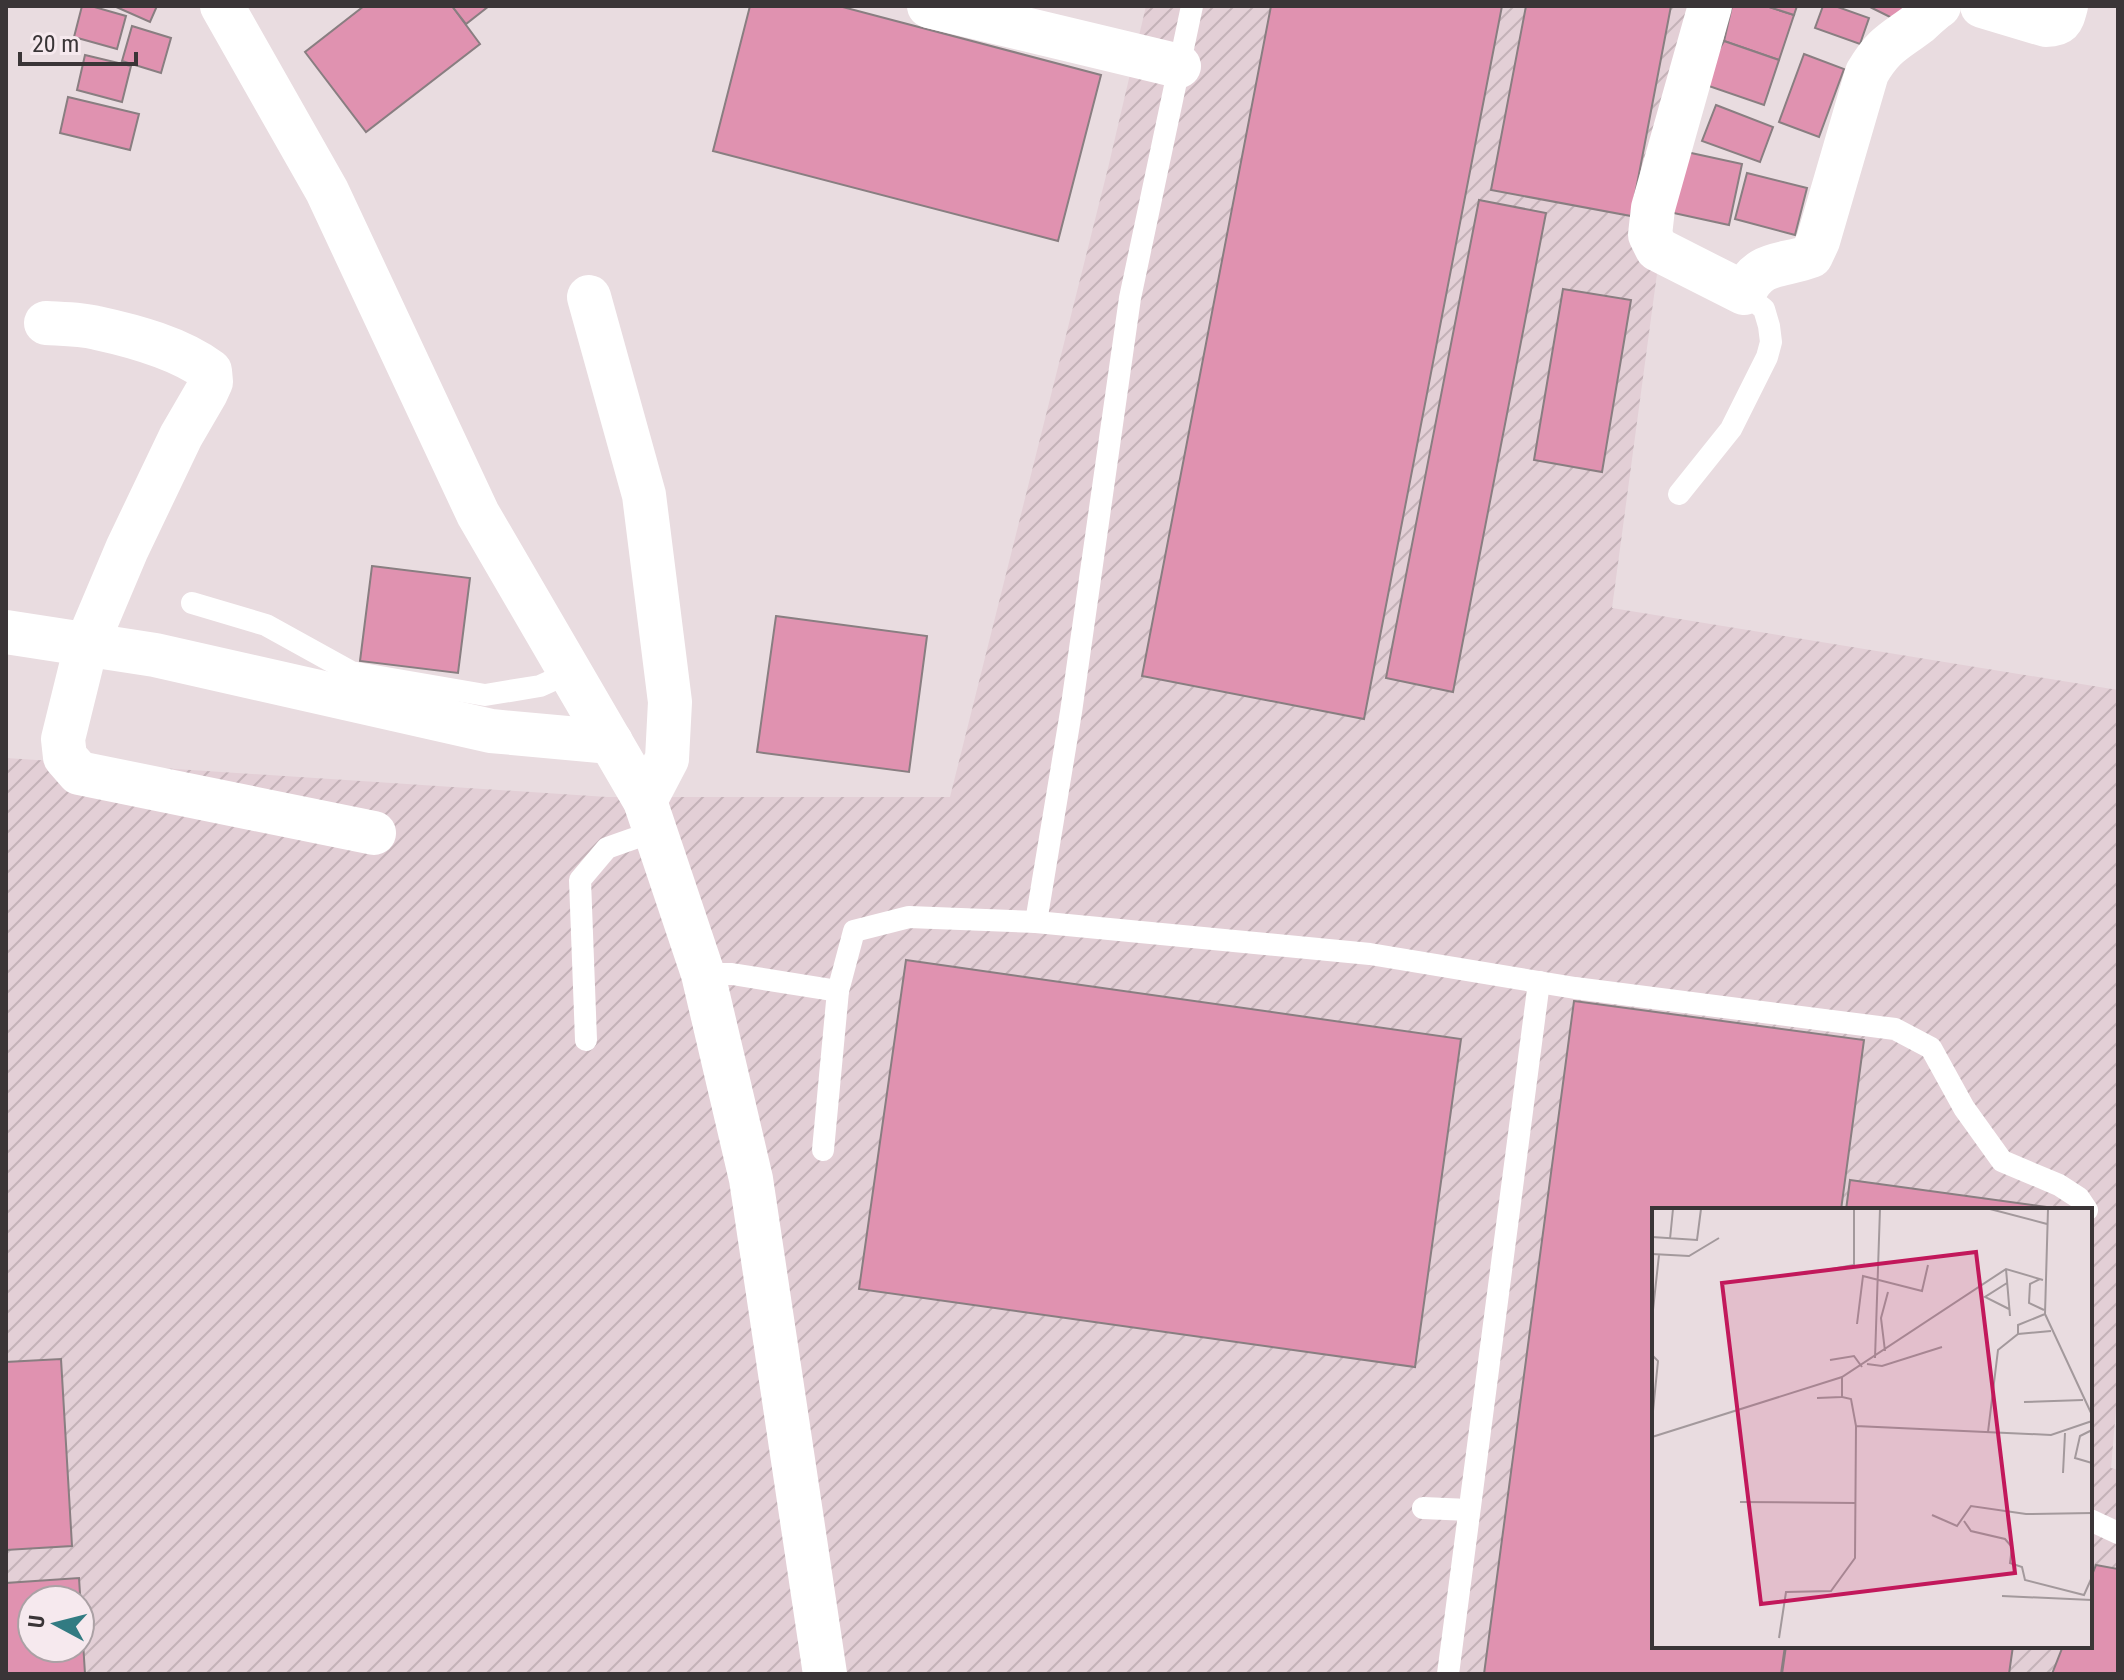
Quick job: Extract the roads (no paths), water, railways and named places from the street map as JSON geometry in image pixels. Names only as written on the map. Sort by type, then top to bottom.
[{"type":"street","points":[[222,6],[327,191],[478,514],[611,742],[650,816],[703,974],[751,1179],[825,1674]]},
{"type":"street","points":[[929,6],[1179,66]]},
{"type":"street","points":[[1710,6],[1653,208],[1650,235],[1657,249],[1744,293],[1750,279],[1763,269],[1811,256],[1867,73],[1878,54],[1893,40],[1939,6]]},
{"type":"street","points":[[1982,6],[2055,25],[2062,19],[2066,6]]},
{"type":"street","points":[[589,297],[644,495],[670,702],[667,759],[650,816]]},
{"type":"street","points":[[46,323],[95,327],[168,350],[210,371],[211,382],[181,436],[127,549],[86,646],[63,739],[65,757],[79,773],[374,833]]},
{"type":"street","points":[[6,632],[155,655],[491,731],[611,742]]},
{"type":"lane","points":[[1036,922],[1071,712],[1130,298],[1192,6]]},
{"type":"lane","points":[[1679,494],[1731,429],[1767,357],[1771,342],[1764,309],[1744,293]]},
{"type":"lane","points":[[192,603],[266,625],[351,672],[485,695],[540,686],[571,672]]},
{"type":"lane","points":[[586,1040],[580,880],[607,848],[650,816]]},
{"type":"lane","points":[[823,1150],[838,991],[854,931],[909,917],[1036,922],[1370,954],[1539,982],[1895,1029],[1931,1048],[1964,1108],[2002,1161],[2059,1185],[2079,1198],[2085,1208]]},
{"type":"lane","points":[[703,974],[732,974],[838,991]]},
{"type":"lane","points":[[1448,1674],[1539,982]]},
{"type":"lane","points":[[1423,1508],[1469,1510]]},
{"type":"lane","points":[[2092,1521],[2118,1533]]}]
